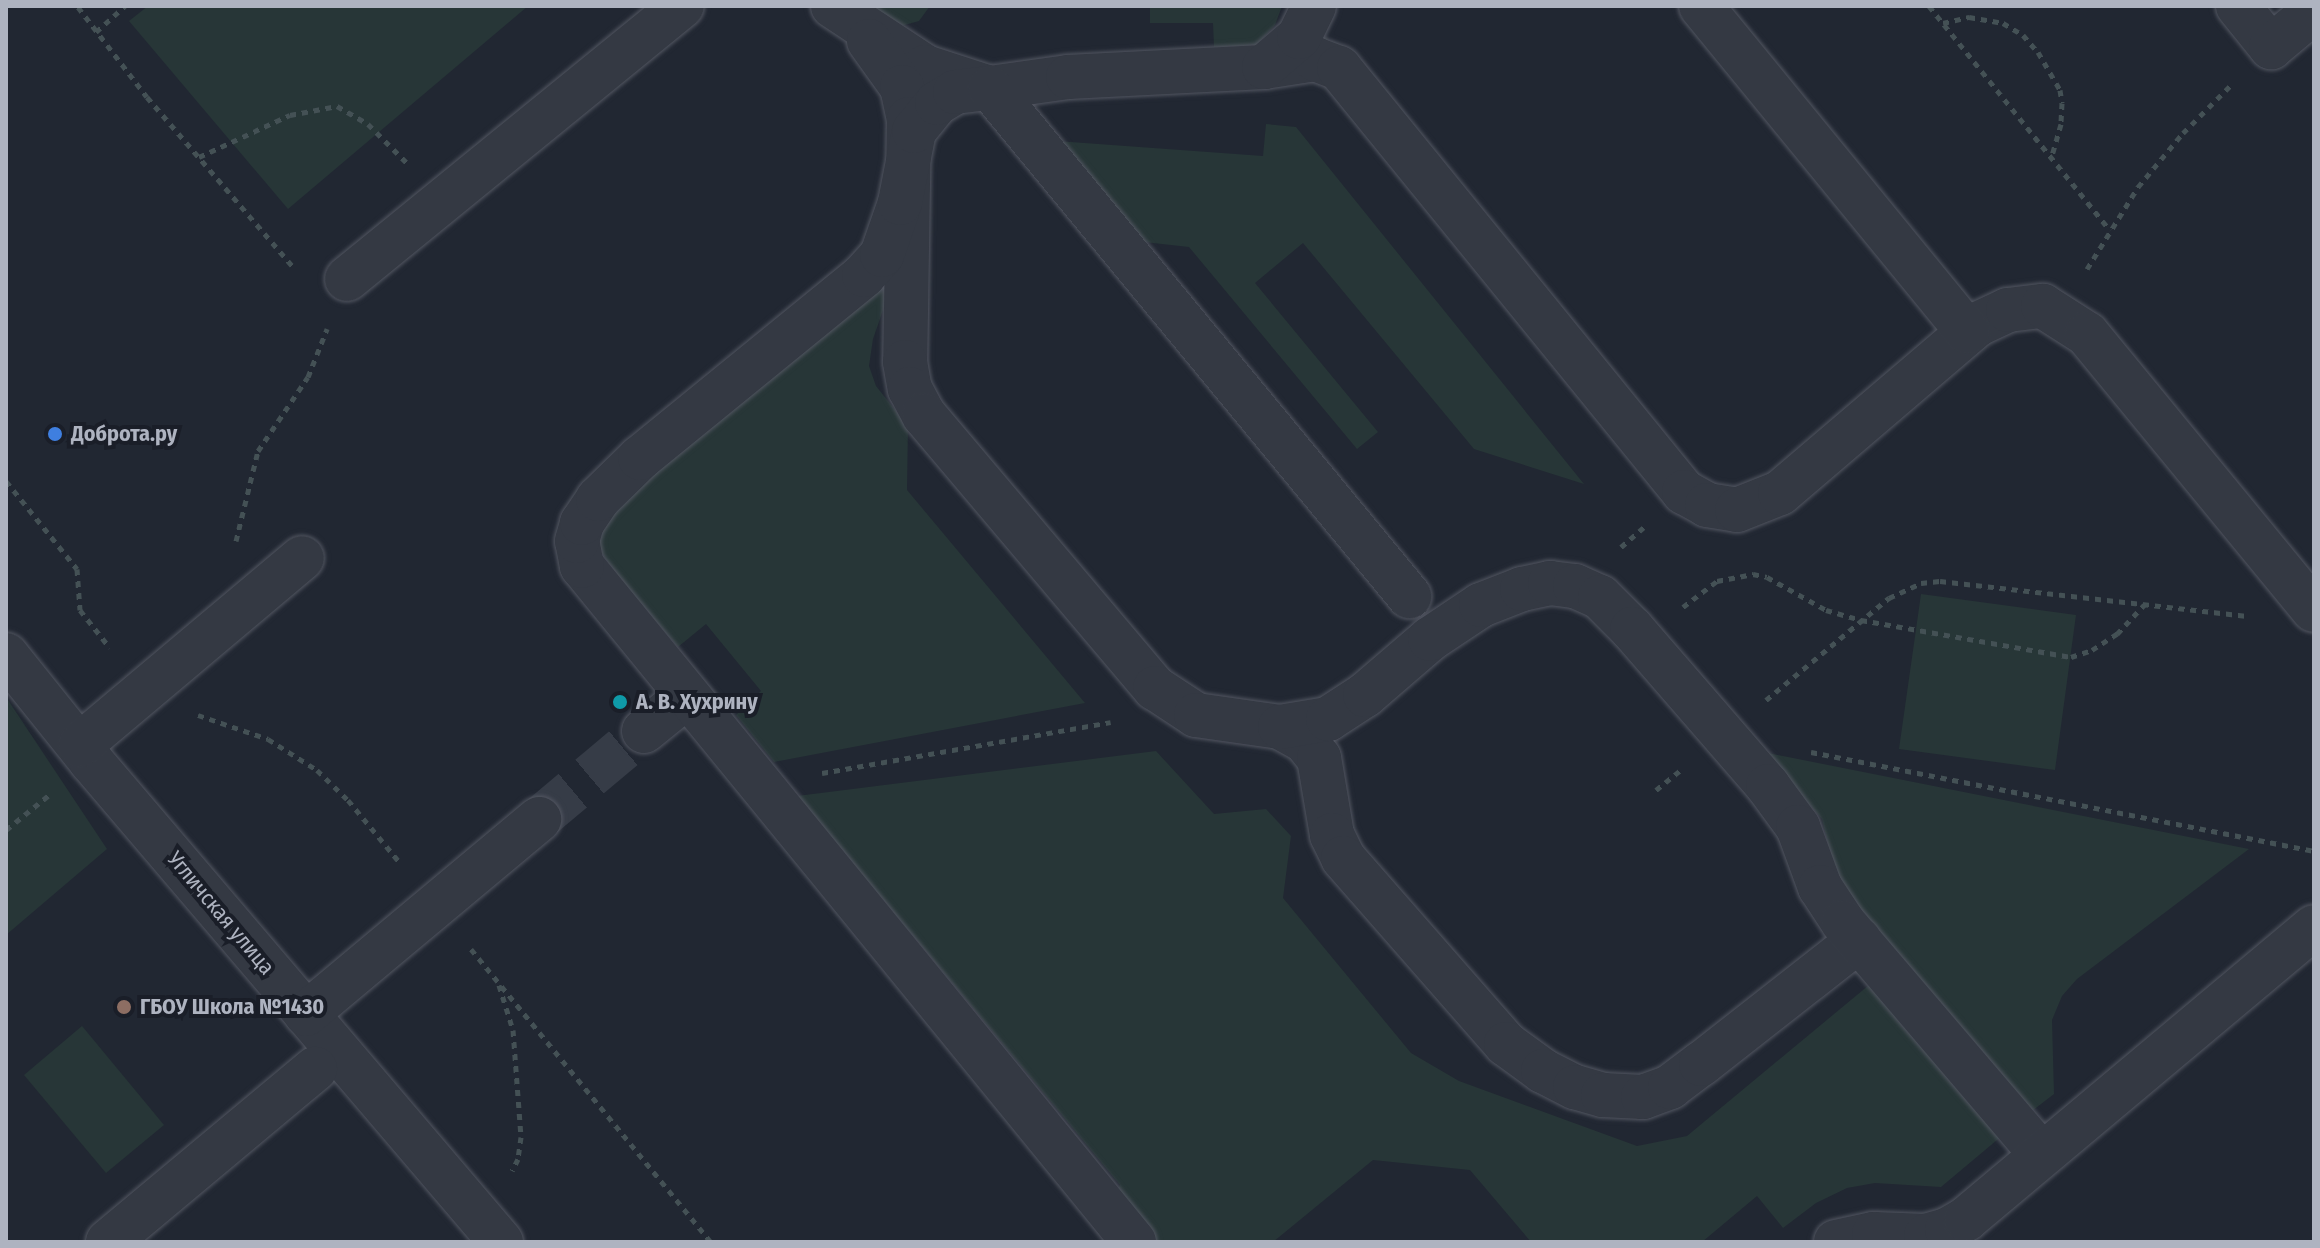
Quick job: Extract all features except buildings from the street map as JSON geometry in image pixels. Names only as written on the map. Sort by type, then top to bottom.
[{"type":"street","points":[[347,279],[682,6]]},
{"type":"street","points":[[1264,67],[1299,37],[1314,6]]},
{"type":"street","points":[[1321,6],[1321,37],[1339,68],[1684,492],[1707,505],[1737,510],[1780,493],[1968,332],[2008,310],[2043,306],[2087,334],[2314,610]]},
{"type":"street","points":[[1701,6],[1968,332]]},
{"type":"street","points":[[2238,6],[2271,47],[2314,11]]},
{"type":"street","points":[[838,8],[925,67],[990,88],[1409,596]]},
{"type":"street","points":[[838,8],[879,53],[902,87],[909,119],[905,338],[910,389],[924,415],[1132,665],[1155,688],[1196,715],[1280,727],[1328,719],[1365,695],[1430,639],[1481,605],[1522,589],[1550,583],[1575,586],[1600,597],[1724,735],[1798,827],[1820,887],[1859,940],[2041,1154]]},
{"type":"street","points":[[1134,1242],[686,697],[582,566],[577,541],[582,523],[598,499],[640,458],[864,275],[882,255],[900,203],[914,131],[937,103],[955,92],[1068,77],[1264,67],[1315,59],[1339,68]]},
{"type":"street","points":[[80,745],[302,558]]},
{"type":"street","name":"Угличская улица","points":[[6,655],[501,1242]]},
{"type":"street","points":[[644,731],[686,697]]},
{"type":"street","points":[[1280,727],[1305,741],[1319,758],[1332,835],[1343,858],[1369,891],[1506,1044],[1543,1071],[1575,1087],[1621,1098],[1643,1097],[1670,1087],[1859,940]]},
{"type":"street","points":[[306,1014],[539,819]]},
{"type":"street","points":[[1836,1242],[1853,1237],[1926,1236],[1947,1230],[1966,1219],[2314,927]]},
{"type":"street","points":[[108,1242],[315,1069]]},
{"type":"path","points":[[95,32],[125,6]]},
{"type":"path","points":[[1929,6],[2110,230]]},
{"type":"path","points":[[78,7],[95,32],[300,274]]},
{"type":"path","points":[[1943,23],[1969,17],[2003,23],[2023,35],[2038,52],[2060,90],[2062,103],[2061,124],[2051,157]]},
{"type":"path","points":[[2055,311],[2083,275],[2138,187],[2183,133],[2271,47]]},
{"type":"path","points":[[199,157],[290,115],[337,106],[368,124],[444,200]]},
{"type":"path","points":[[235,545],[258,451],[308,377],[327,335],[327,321]]},
{"type":"path","points":[[6,481],[77,569],[80,610],[144,690],[214,723],[268,739],[317,770],[357,810],[711,1242]]},
{"type":"path","points":[[1575,586],[1684,492]]},
{"type":"path","points":[[1643,642],[1700,591],[1736,575],[1767,577],[1826,610],[1861,620],[2071,657],[2092,650],[2117,634],[2144,605]]},
{"type":"path","points":[[1724,735],[1861,620],[1907,588],[1940,581],[2252,617]]},
{"type":"path","points":[[757,784],[1059,729],[1196,715]]},
{"type":"path","points":[[1724,735],[2314,851]]},
{"type":"path","points":[[498,982],[513,1030],[521,1137],[518,1159],[510,1176]]},
{"type":"shaded area","points":[[148,6],[528,6],[288,209],[129,21]]},
{"type":"shaded area","points":[[851,6],[930,6],[919,21],[901,26]]},
{"type":"shaded area","points":[[1150,6],[1282,6],[1275,25],[1256,45],[1214,47],[1213,23],[1150,23]]},
{"type":"shaded area","points":[[1266,124],[1296,127],[1584,484],[1474,449],[1303,243],[1255,283],[1378,432],[1357,449],[1189,247],[1144,242],[1057,141],[1263,156]]},
{"type":"shaded area","points":[[899,264],[873,339],[869,366],[876,386],[908,426],[907,490],[1085,703],[774,762],[736,715],[761,691],[706,624],[678,647],[614,572],[601,551],[598,536],[605,517]]},
{"type":"shaded area","points":[[1921,594],[2076,615],[2055,770],[1899,749]]},
{"type":"shaded area","points":[[6,697],[107,849],[6,935]]},
{"type":"shaded area","points":[[1156,751],[1214,814],[1266,809],[1291,836],[1283,898],[1411,1053],[1459,1081],[1637,1146],[1687,1136],[1869,985],[2003,1135],[1941,1187],[1875,1183],[1847,1188],[1816,1203],[1783,1228],[1757,1196],[1702,1242],[1531,1242],[1470,1170],[1373,1160],[1273,1242],[1145,1242],[1112,1202],[1120,1185],[797,796]]},
{"type":"shaded area","points":[[1763,752],[2249,849],[2077,979],[2062,996],[2052,1020],[2054,1094],[2032,1111],[1838,887],[1822,819]]},
{"type":"shaded area","points":[[82,1026],[164,1125],[106,1173],[24,1075]]},
{"type":"tunnel","points":[[539,819],[644,731]]},
{"type":"place","name":"Доброта.ру","points":[[55,434]]},
{"type":"place","name":"А. В. Хухрину","points":[[620,702]]},
{"type":"place","name":"ГБОУ Школа №1430","points":[[124,1007]]}]
